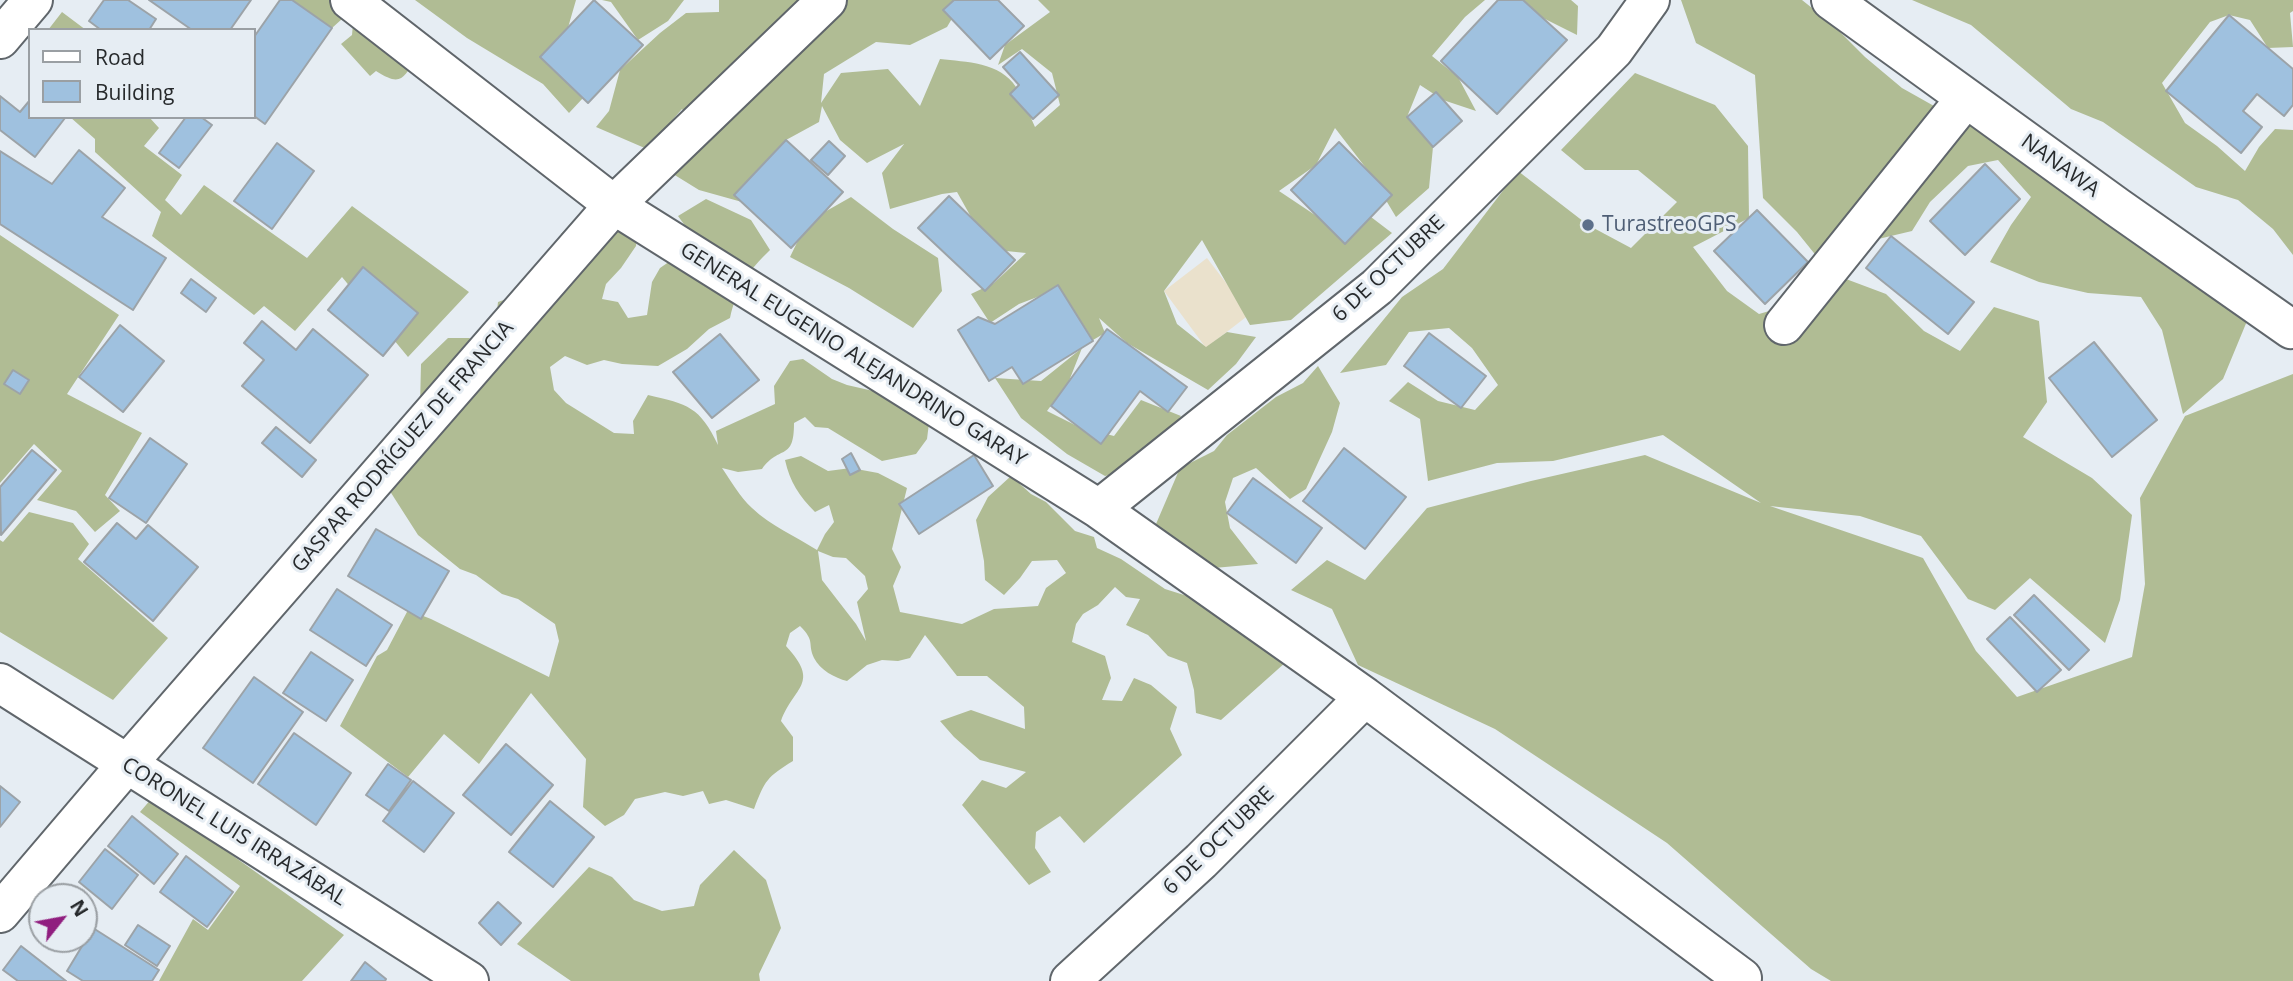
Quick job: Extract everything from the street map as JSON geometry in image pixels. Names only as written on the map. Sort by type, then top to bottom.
[{"type":"street","points":[[0,39],[33,0]]},
{"type":"street","name":"GENERAL EUGENIO ALEJANDRINO GARAY","points":[[350,0],[614,205],[1099,509],[1365,697],[1742,980]]},
{"type":"street","name":"GASPAR RODRÍGUEZ DE FRANCIA","points":[[0,913],[614,205],[827,0]]},
{"type":"street","name":"6 DE OCTUBRE","points":[[1099,509],[1377,287],[1614,50],[1650,0]]},
{"type":"street","name":"NANAWA","points":[[1831,0],[2292,329]]},
{"type":"street","points":[[1784,325],[1966,98]]},
{"type":"street","name":"CORONEL LUIS IRRAZÁBAL","points":[[0,683],[469,981]]},
{"type":"street","name":"6 DE OCTUBRE","points":[[1070,981],[1201,861],[1365,697]]},
{"type":"shaded area","points":[[1207,258],[1250,314],[1206,348],[1164,291]]},
{"type":"green space","points":[[288,0],[340,0],[342,19],[332,28],[323,31],[315,26],[308,11]]},
{"type":"green space","points":[[415,0],[576,0],[565,38],[545,53],[583,98],[569,113],[543,84],[467,38]]},
{"type":"green space","points":[[602,0],[684,0],[668,21],[638,40],[611,2]]},
{"type":"green space","points":[[719,0],[963,0],[947,27],[910,45],[876,42],[824,74],[821,103],[841,73],[888,69],[920,106],[940,59],[961,61],[992,68],[1009,79],[1021,96],[1035,127],[1060,105],[1052,73],[1022,49],[998,65],[1005,45],[1050,12],[1038,0],[1485,0],[1465,17],[1432,56],[1458,77],[1476,111],[1443,100],[1420,85],[1407,117],[1433,147],[1429,188],[1396,217],[1369,172],[1335,128],[1316,165],[1279,191],[1318,217],[1345,244],[1371,217],[1392,233],[1291,320],[1250,325],[1202,240],[1164,291],[1177,324],[1206,347],[1227,332],[1256,337],[1236,364],[1208,390],[1127,343],[1099,318],[1105,333],[1093,340],[1058,285],[1019,304],[990,323],[971,294],[994,283],[1026,253],[1006,251],[971,217],[957,192],[890,209],[882,173],[904,144],[867,163],[840,140],[822,106],[819,122],[786,140],[759,183],[742,202],[699,190],[665,169],[697,128],[682,109],[647,149],[596,127],[609,111],[620,70],[686,13],[719,12]]},
{"type":"green space","points":[[1514,0],[1571,0],[1578,6],[1577,35],[1543,18]]},
{"type":"green space","points":[[1681,0],[1802,0],[1902,88],[1934,106],[1982,127],[2252,309],[2223,379],[2183,414],[2162,330],[2141,297],[2088,293],[2039,282],[1990,262],[2031,197],[1998,160],[1968,166],[1930,202],[1912,231],[1874,240],[1822,263],[1797,232],[1763,198],[1755,75],[1696,43]]},
{"type":"green space","points":[[1912,0],[2293,0],[2293,11],[2290,13],[2293,47],[2268,48],[2250,20],[2229,15],[2210,22],[2162,83],[2185,123],[2245,171],[2259,147],[2275,129],[2293,130],[2293,255],[2273,229],[2238,200],[2196,187],[2103,122],[2071,109],[1971,25]]},
{"type":"green space","points":[[62,12],[83,28],[50,28]]},
{"type":"green space","points":[[353,24],[417,57],[401,78],[391,79],[376,71],[370,76],[341,44],[352,35]]},
{"type":"green space","points":[[1635,73],[1715,105],[1748,146],[1749,218],[1693,247],[1727,291],[1759,314],[1814,298],[1846,279],[1886,294],[1924,331],[1960,351],[1994,307],[2039,321],[2047,402],[2023,437],[2092,478],[2132,515],[2120,600],[2105,643],[2030,578],[1995,610],[1968,599],[1921,536],[1860,516],[1770,506],[1923,558],[1976,651],[2017,697],[2132,657],[2145,584],[2140,498],[2185,416],[2293,374],[2293,981],[1831,981],[1811,969],[1667,843],[1495,729],[1358,665],[1332,609],[1291,590],[1327,560],[1365,580],[1427,508],[1645,455],[1761,503],[1663,435],[1553,461],[1497,463],[1428,481],[1420,419],[1389,401],[1408,382],[1438,401],[1475,410],[1498,385],[1472,348],[1449,328],[1409,332],[1386,365],[1340,373],[1402,297],[1443,269],[1518,171],[1588,225],[1631,248],[1677,202],[1638,170],[1585,170],[1561,150]]},
{"type":"green space","points":[[72,119],[151,119],[159,128],[144,146],[182,175],[165,200],[181,215],[204,185],[307,258],[352,206],[469,292],[408,357],[342,277],[295,331],[264,306],[254,315],[152,236],[161,212],[95,152],[95,139]]},
{"type":"green space","points":[[851,197],[938,258],[942,291],[913,328],[849,288],[790,257],[807,222]]},
{"type":"green space","points":[[706,199],[751,220],[770,250],[744,280],[730,318],[709,329],[687,349],[658,366],[604,360],[587,365],[565,356],[550,367],[554,390],[566,403],[614,433],[634,434],[633,421],[648,395],[673,401],[698,415],[718,445],[716,431],[775,404],[774,386],[790,361],[803,359],[832,379],[882,393],[929,423],[927,439],[916,454],[882,461],[828,428],[815,427],[805,417],[794,423],[789,448],[762,469],[738,472],[722,468],[752,508],[775,526],[817,550],[834,522],[829,505],[815,512],[796,488],[785,460],[801,456],[828,471],[851,468],[878,473],[907,488],[892,549],[901,567],[893,586],[900,612],[962,624],[994,609],[1038,606],[1046,588],[1066,573],[1057,560],[1032,561],[1004,595],[985,580],[976,520],[988,497],[1011,476],[1031,494],[1046,502],[1075,531],[1094,537],[1097,548],[1121,559],[1165,589],[1203,601],[1286,662],[1221,720],[1196,713],[1194,690],[1187,663],[1168,656],[1148,635],[1126,625],[1140,599],[1126,597],[1115,587],[1098,605],[1083,614],[1076,624],[1072,642],[1105,656],[1111,678],[1102,700],[1122,701],[1134,678],[1151,685],[1177,707],[1170,729],[1182,755],[1084,843],[1060,816],[1036,832],[1035,848],[1051,872],[1029,885],[962,805],[982,780],[1006,788],[1026,772],[980,760],[940,721],[971,710],[1025,729],[1024,707],[987,676],[957,676],[925,635],[910,658],[898,661],[882,660],[867,665],[847,681],[833,676],[820,666],[812,653],[810,639],[800,626],[790,633],[786,646],[802,669],[803,677],[802,685],[781,721],[793,737],[793,761],[768,780],[754,809],[726,800],[709,804],[703,791],[683,796],[665,792],[635,799],[624,815],[605,826],[583,807],[586,759],[531,693],[479,764],[444,734],[408,777],[340,726],[377,656],[387,650],[408,610],[549,677],[559,641],[555,624],[518,599],[502,594],[476,575],[460,569],[418,535],[386,485],[420,407],[421,364],[448,338],[469,338],[486,346],[495,329],[498,302],[532,290],[560,246],[561,234],[577,217],[638,227],[636,246],[606,284],[602,299],[618,302],[628,318],[647,315],[652,282],[660,268],[679,255],[707,256],[678,216]],"holes":[[[818,551],[833,557],[846,558],[865,576],[868,589],[857,602],[866,641],[822,580]]]},
{"type":"green space","points":[[0,235],[119,315],[67,394],[142,433],[105,495],[120,511],[95,532],[76,511],[37,500],[62,471],[34,444],[0,483]]},
{"type":"green space","points":[[1082,348],[1069,381],[1047,411],[1079,427],[1114,436],[1141,400],[1181,416],[1141,468],[1105,476],[1067,454],[1021,418],[995,378],[1041,381]]},
{"type":"green space","points":[[1318,366],[1340,403],[1332,432],[1306,489],[1290,499],[1256,468],[1233,478],[1225,502],[1230,528],[1258,564],[1203,569],[1175,550],[1156,524],[1180,468],[1214,451],[1227,435],[1276,397],[1303,383]]},
{"type":"green space","points":[[29,512],[73,523],[89,544],[78,559],[168,638],[113,700],[0,632],[0,540],[3,542]]},
{"type":"green space","points":[[152,798],[344,935],[302,981],[159,981],[193,919],[208,930],[240,886],[140,812]]},
{"type":"green space","points":[[734,850],[766,880],[781,928],[759,974],[760,981],[571,981],[517,944],[589,867],[612,877],[634,900],[662,911],[694,906],[700,885]]},
{"type":"building","points":[[104,0],[128,0],[156,19],[150,28],[98,28],[89,21]]},
{"type":"building","points":[[149,0],[251,0],[231,28],[189,28]]},
{"type":"building","points":[[280,0],[292,0],[332,28],[265,124],[256,117],[256,34]]},
{"type":"building","points":[[594,0],[643,45],[588,103],[540,57]]},
{"type":"building","points":[[954,0],[998,0],[1024,26],[990,59],[943,10]]},
{"type":"building","points":[[1498,0],[1523,0],[1567,40],[1497,114],[1441,61]]},
{"type":"building","points":[[2229,15],[2293,69],[2293,105],[2284,116],[2257,94],[2243,111],[2262,127],[2241,153],[2166,91]]},
{"type":"building","points":[[1020,52],[1059,95],[1033,119],[1010,94],[1019,85],[1003,67]]},
{"type":"building","points":[[1436,92],[1462,121],[1433,147],[1407,117]]},
{"type":"building","points":[[0,96],[20,112],[28,102],[28,119],[64,119],[35,157],[0,130]]},
{"type":"building","points":[[184,119],[204,119],[212,125],[179,168],[159,153]]},
{"type":"building","points":[[786,140],[843,192],[791,248],[734,195]]},
{"type":"building","points":[[829,141],[845,156],[828,175],[811,160]]},
{"type":"building","points":[[1339,142],[1392,195],[1345,244],[1291,190]]},
{"type":"building","points":[[277,143],[314,171],[272,229],[234,201]]},
{"type":"building","points":[[79,150],[125,188],[102,217],[166,258],[133,310],[0,224],[0,151],[52,184]]},
{"type":"building","points":[[1985,164],[2020,199],[1965,255],[1930,221]]},
{"type":"building","points":[[949,196],[1015,260],[985,291],[918,228]]},
{"type":"building","points":[[1757,210],[1808,262],[1765,304],[1714,251]]},
{"type":"building","points":[[1891,236],[1974,302],[1948,334],[1866,268]]},
{"type":"building","points":[[363,267],[418,313],[383,356],[328,310]]},
{"type":"building","points":[[191,279],[216,298],[206,312],[181,293]]},
{"type":"building","points":[[1058,285],[1093,341],[1023,384],[1012,367],[989,381],[958,330],[978,317],[995,324]]},
{"type":"building","points":[[262,321],[296,350],[313,329],[368,375],[310,443],[242,386],[264,360],[244,343]]},
{"type":"building","points":[[120,325],[164,361],[123,412],[79,377]]},
{"type":"building","points":[[1107,329],[1187,387],[1168,412],[1140,391],[1101,444],[1051,406]]},
{"type":"building","points":[[1429,333],[1486,376],[1461,408],[1404,366]]},
{"type":"building","points":[[720,334],[759,380],[712,418],[673,372]]},
{"type":"building","points":[[2094,342],[2157,420],[2112,457],[2049,378]]},
{"type":"building","points":[[13,370],[29,380],[20,394],[4,384]]},
{"type":"building","points":[[276,427],[316,460],[302,477],[262,443]]},
{"type":"building","points":[[150,438],[187,464],[146,523],[109,498]]},
{"type":"building","points":[[1344,448],[1406,497],[1365,549],[1303,501]]},
{"type":"building","points":[[32,450],[56,470],[1,535],[0,487]]},
{"type":"building","points":[[851,453],[860,470],[850,475],[842,459]]},
{"type":"building","points":[[974,455],[993,486],[919,534],[899,504]]},
{"type":"building","points":[[1253,478],[1322,528],[1296,563],[1227,513]]},
{"type":"building","points":[[117,523],[136,539],[148,525],[198,567],[153,621],[84,562]]},
{"type":"building","points":[[376,529],[449,571],[421,619],[348,576]]},
{"type":"building","points":[[337,589],[392,625],[366,666],[310,630]]},
{"type":"building","points":[[2034,595],[2089,650],[2069,670],[2014,615]]},
{"type":"building","points":[[2010,617],[2061,670],[2037,692],[1987,639]]},
{"type":"building","points":[[311,652],[353,680],[326,721],[283,693]]},
{"type":"building","points":[[254,677],[303,712],[253,783],[203,748]]},
{"type":"building","points":[[294,733],[351,773],[316,825],[258,784]]},
{"type":"building","points":[[506,744],[553,785],[511,835],[463,795]]},
{"type":"building","points":[[388,764],[411,780],[389,811],[366,795]]},
{"type":"building","points":[[413,781],[454,813],[424,852],[383,821]]},
{"type":"building","points":[[0,786],[20,802],[0,827]]},
{"type":"building","points":[[550,801],[594,837],[553,887],[509,852]]},
{"type":"building","points":[[132,816],[178,854],[154,884],[108,846]]},
{"type":"building","points":[[105,849],[138,875],[112,909],[98,898],[98,883],[79,882]]},
{"type":"building","points":[[186,856],[233,892],[207,927],[160,892]]},
{"type":"building","points":[[498,902],[521,923],[501,945],[479,923]]},
{"type":"building","points":[[138,925],[170,946],[157,966],[125,945]]},
{"type":"building","points":[[98,931],[159,970],[152,981],[83,981],[67,971],[78,953],[98,953]]},
{"type":"building","points":[[21,946],[66,981],[18,981],[3,970]]},
{"type":"building","points":[[365,962],[386,979],[385,981],[351,981]]},
{"type":"place","name":"TurastreoGPS","points":[[1588,225]]}]
